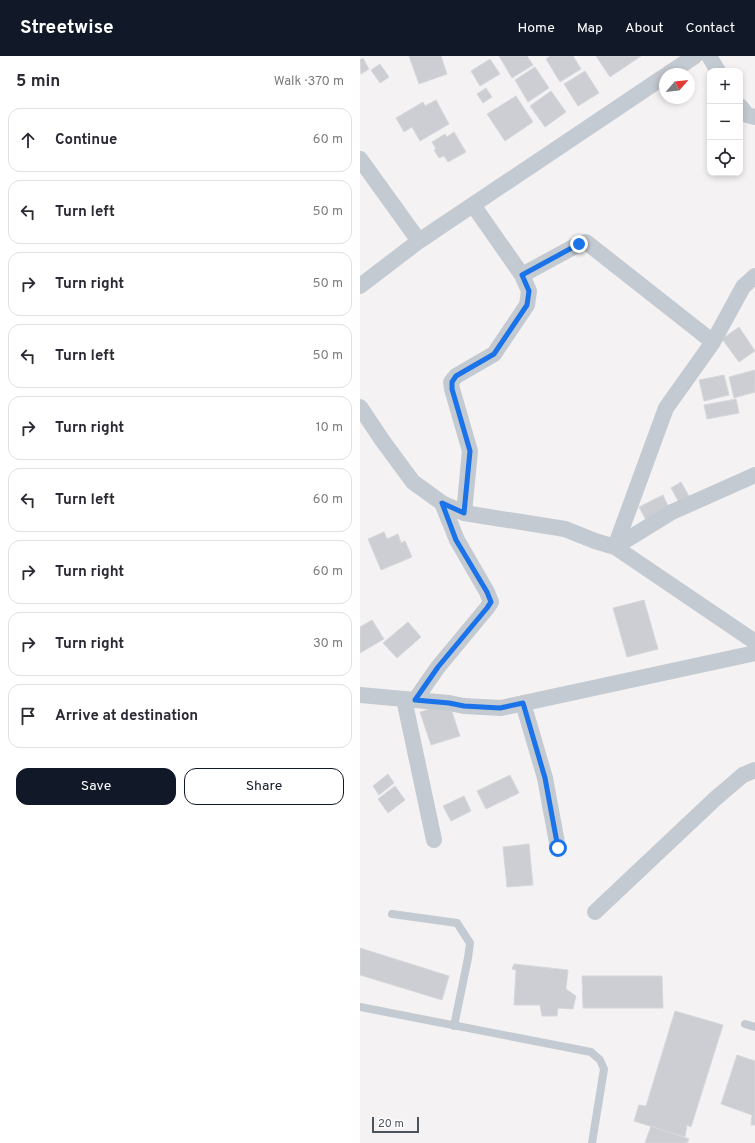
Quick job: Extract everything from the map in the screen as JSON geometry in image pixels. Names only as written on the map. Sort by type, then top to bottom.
[{"type":"street","points":[[677,68],[694,56]]},
{"type":"street","points":[[709,56],[716,68]]},
{"type":"street","points":[[360,286],[420,241],[659,80]]},
{"type":"street","points":[[743,109],[747,114],[755,117]]},
{"type":"street","points":[[360,159],[420,241]]},
{"type":"street","points":[[464,513],[470,451],[452,389],[452,382],[456,376],[494,354],[527,305],[529,291],[522,275],[474,205]]},
{"type":"street","points":[[522,275],[579,244],[586,242],[713,342]]},
{"type":"street","points":[[615,547],[666,408],[713,342],[743,287],[755,276]]},
{"type":"street","points":[[360,407],[413,482],[442,503],[464,513],[565,529],[615,547],[755,642]]},
{"type":"street","points":[[615,547],[672,512],[755,475]]},
{"type":"street","points":[[409,700],[491,602],[487,592],[456,540],[442,503]]},
{"type":"street","points":[[360,695],[449,703],[464,706],[500,708],[755,653]]},
{"type":"street","points":[[409,700],[434,840]]},
{"type":"street","points":[[523,703],[545,778],[558,848]]},
{"type":"street","points":[[595,912],[743,774],[755,770]]},
{"type":"lane","points":[[392,914],[457,922],[470,943],[454,1026]]},
{"type":"lane","points":[[360,1007],[591,1052],[600,1060],[604,1069],[592,1143]]},
{"type":"lane","points":[[745,1024],[755,1027]]},
{"type":"building","points":[[409,56],[441,56],[447,74],[419,84]]},
{"type":"building","points":[[499,56],[527,56],[533,65],[512,78]]},
{"type":"building","points":[[550,56],[573,56],[581,69],[560,82],[546,59]]},
{"type":"building","points":[[596,56],[641,56],[610,77]]},
{"type":"building","points":[[363,58],[369,69],[361,74],[360,60]]},
{"type":"building","points":[[490,59],[500,74],[480,86],[471,71]]},
{"type":"building","points":[[380,64],[389,77],[380,83],[371,70]]},
{"type":"building","points":[[535,67],[549,88],[528,102],[515,80]]},
{"type":"building","points":[[585,71],[599,93],[578,106],[564,84]]},
{"type":"building","points":[[486,88],[492,97],[483,103],[477,94]]},
{"type":"building","points":[[551,91],[566,112],[545,127],[530,106]]},
{"type":"building","points":[[516,96],[533,122],[505,141],[487,114]]},
{"type":"building","points":[[436,100],[449,124],[420,141],[412,127],[404,132],[396,118],[423,102],[425,106]]},
{"type":"building","points":[[454,132],[466,152],[448,162],[444,156],[439,158],[434,150],[436,149],[432,142],[445,134],[447,137]]},
{"type":"building","points":[[739,327],[755,351],[739,362],[722,339]]},
{"type":"building","points":[[755,370],[755,392],[734,398],[729,377]]},
{"type":"building","points":[[724,375],[729,395],[704,401],[699,380]]},
{"type":"building","points":[[736,399],[739,413],[707,419],[704,405]]},
{"type":"building","points":[[681,482],[690,498],[680,504],[671,488]]},
{"type":"building","points":[[663,495],[669,508],[646,520],[639,507]]},
{"type":"building","points":[[384,532],[387,539],[398,534],[401,543],[405,541],[412,557],[381,570],[368,539]]},
{"type":"building","points":[[644,600],[658,649],[627,657],[613,608]]},
{"type":"building","points":[[372,620],[384,639],[360,653],[360,627]]},
{"type":"building","points":[[408,622],[421,637],[397,658],[383,643]]},
{"type":"building","points":[[449,703],[460,736],[431,745],[420,712]]},
{"type":"building","points":[[388,774],[394,783],[379,795],[373,786]]},
{"type":"building","points":[[510,775],[519,793],[486,809],[477,791]]},
{"type":"building","points":[[395,786],[405,800],[388,813],[378,799]]},
{"type":"building","points":[[464,796],[471,811],[451,821],[443,806]]},
{"type":"building","points":[[529,844],[533,885],[507,887],[503,847]]},
{"type":"building","points":[[360,948],[449,976],[442,1000],[360,975]]},
{"type":"building","points":[[514,964],[568,970],[566,989],[576,996],[573,1009],[558,1008],[557,1016],[542,1016],[540,1005],[514,1005],[516,970],[512,969]]},
{"type":"building","points":[[582,976],[662,976],[663,1008],[583,1008]]},
{"type":"building","points":[[675,1011],[723,1025],[691,1127],[687,1125],[685,1137],[634,1121],[639,1105],[646,1106]]},
{"type":"building","points":[[737,1055],[755,1061],[755,1125],[751,1125],[752,1115],[721,1104]]},
{"type":"building","points":[[651,1126],[689,1139],[687,1143],[645,1143]]},
{"type":"route","points":[[558,848],[545,778],[523,703],[500,708],[464,706],[415,700],[438,667],[491,602],[487,592],[456,540],[442,503],[464,513],[470,451],[452,389],[452,382],[456,376],[494,354],[527,305],[529,291],[522,275],[579,244]]}]
